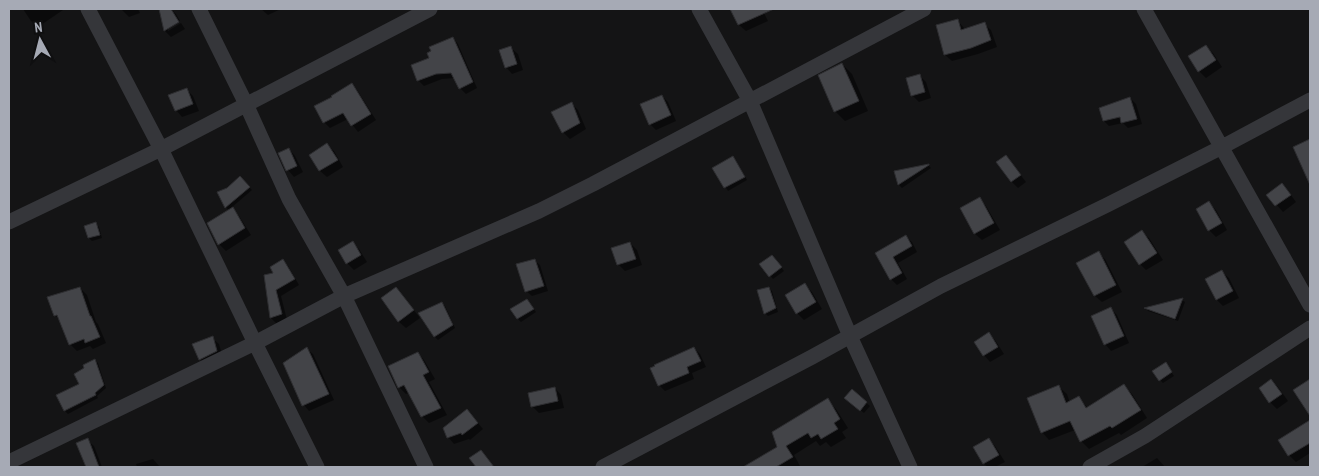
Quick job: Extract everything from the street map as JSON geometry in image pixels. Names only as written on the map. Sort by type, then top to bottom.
[{"type":"street","points":[[88,9],[161,148],[317,467]]},
{"type":"street","points":[[199,9],[246,104],[289,199],[344,296],[426,467]]},
{"type":"street","points":[[9,222],[161,148],[430,9]]},
{"type":"street","points":[[700,9],[750,101],[850,336],[910,467]]},
{"type":"street","points":[[9,462],[25,461],[344,296],[539,211],[924,9]]},
{"type":"street","points":[[1144,9],[1310,305]]},
{"type":"street","points":[[603,467],[812,357],[941,286],[1222,147],[1310,100]]},
{"type":"street","points":[[1090,467],[1145,436],[1310,328]]},
{"type":"building","points":[[159,9],[171,9],[179,22],[164,31]]},
{"type":"building","points":[[730,9],[774,9],[738,25]]},
{"type":"building","points":[[958,19],[961,30],[985,22],[991,40],[971,48],[944,55],[936,25]]},
{"type":"building","points":[[453,37],[473,82],[459,89],[451,73],[436,74],[417,81],[411,65],[429,58],[427,53],[431,51],[429,47]]},
{"type":"building","points":[[1206,45],[1216,60],[1198,72],[1188,56]]},
{"type":"building","points":[[511,46],[517,64],[505,68],[499,50]]},
{"type":"building","points":[[842,63],[859,101],[834,112],[818,75]]},
{"type":"building","points":[[920,74],[925,92],[911,96],[906,78]]},
{"type":"building","points":[[352,83],[371,114],[351,126],[343,113],[323,123],[314,106],[332,97]]},
{"type":"building","points":[[187,88],[193,104],[175,111],[168,95]]},
{"type":"building","points":[[662,95],[671,115],[649,125],[640,104]]},
{"type":"building","points":[[1130,97],[1137,119],[1121,123],[1120,117],[1103,121],[1099,108]]},
{"type":"building","points":[[572,102],[580,123],[562,133],[551,112]]},
{"type":"building","points":[[1310,139],[1310,185],[1293,147]]},
{"type":"building","points":[[327,143],[338,160],[319,171],[309,155]]},
{"type":"building","points":[[289,148],[297,166],[286,171],[278,153]]},
{"type":"building","points":[[1006,155],[1021,175],[1011,182],[996,162]]},
{"type":"building","points":[[733,156],[745,177],[724,188],[712,168]]},
{"type":"building","points":[[929,165],[898,185],[894,171]]},
{"type":"building","points":[[240,176],[250,187],[225,208],[217,192],[227,188]]},
{"type":"building","points":[[1282,183],[1291,195],[1275,206],[1266,195]]},
{"type":"building","points":[[980,197],[994,223],[974,234],[960,208]]},
{"type":"building","points":[[1209,201],[1222,223],[1208,231],[1196,209]]},
{"type":"building","points":[[233,207],[245,228],[218,245],[207,223]]},
{"type":"building","points":[[96,222],[100,235],[88,238],[84,226]]},
{"type":"building","points":[[1142,230],[1157,253],[1139,265],[1124,242]]},
{"type":"building","points":[[906,235],[912,246],[893,257],[902,273],[890,280],[875,253]]},
{"type":"building","points":[[353,241],[361,255],[346,264],[338,250]]},
{"type":"building","points":[[630,242],[636,259],[617,265],[611,248]]},
{"type":"building","points":[[1099,251],[1116,285],[1094,296],[1076,263]]},
{"type":"building","points":[[772,255],[782,267],[769,277],[759,264]]},
{"type":"building","points":[[283,259],[295,279],[276,290],[282,314],[270,318],[264,275],[273,273],[270,267]]},
{"type":"building","points":[[535,259],[544,286],[525,292],[516,264]]},
{"type":"building","points":[[1222,270],[1233,291],[1216,300],[1205,279]]},
{"type":"building","points":[[805,283],[816,302],[796,314],[785,295]]},
{"type":"building","points":[[80,287],[100,337],[85,343],[84,339],[69,345],[57,315],[54,316],[47,297]]},
{"type":"building","points":[[396,287],[414,310],[398,322],[381,298]]},
{"type":"building","points":[[769,287],[776,308],[764,314],[757,290]]},
{"type":"building","points":[[1183,298],[1175,319],[1144,308]]},
{"type":"building","points":[[527,299],[534,309],[517,319],[510,309]]},
{"type":"building","points":[[442,302],[453,325],[434,337],[418,313]]},
{"type":"building","points":[[1111,307],[1124,336],[1104,345],[1091,316]]},
{"type":"building","points":[[989,332],[998,347],[983,356],[974,342]]},
{"type":"building","points":[[213,336],[217,351],[199,360],[192,344]]},
{"type":"building","points":[[307,347],[329,394],[302,406],[283,363]]},
{"type":"building","points":[[694,347],[701,361],[687,367],[689,373],[658,386],[650,368]]},
{"type":"building","points":[[418,352],[429,372],[423,375],[441,408],[421,417],[404,385],[398,388],[388,366]]},
{"type":"building","points":[[95,359],[104,385],[95,393],[96,395],[64,411],[56,395],[79,384],[74,374],[84,368],[83,365]]},
{"type":"building","points":[[1166,362],[1172,372],[1159,381],[1152,371]]},
{"type":"building","points":[[1271,379],[1282,394],[1269,403],[1259,388]]},
{"type":"building","points":[[1310,379],[1310,416],[1293,390]]},
{"type":"building","points":[[1124,384],[1141,410],[1112,428],[1110,426],[1080,442],[1070,421],[1041,433],[1027,398],[1059,385],[1066,403],[1079,396],[1086,408]]},
{"type":"building","points":[[555,387],[558,401],[531,407],[528,393]]},
{"type":"building","points":[[852,389],[867,402],[860,411],[844,398]]},
{"type":"building","points":[[828,398],[840,419],[834,423],[838,429],[821,439],[818,434],[811,438],[808,433],[786,446],[793,457],[776,467],[743,467],[777,447],[772,432]]},
{"type":"building","points":[[467,409],[478,423],[462,435],[461,433],[447,438],[443,428]]},
{"type":"building","points":[[1310,420],[1310,443],[1288,456],[1278,440]]},
{"type":"building","points":[[88,438],[99,467],[86,467],[76,443]]},
{"type":"building","points":[[989,438],[999,455],[983,464],[973,447]]},
{"type":"building","points":[[481,450],[494,467],[476,467],[469,458]]}]
